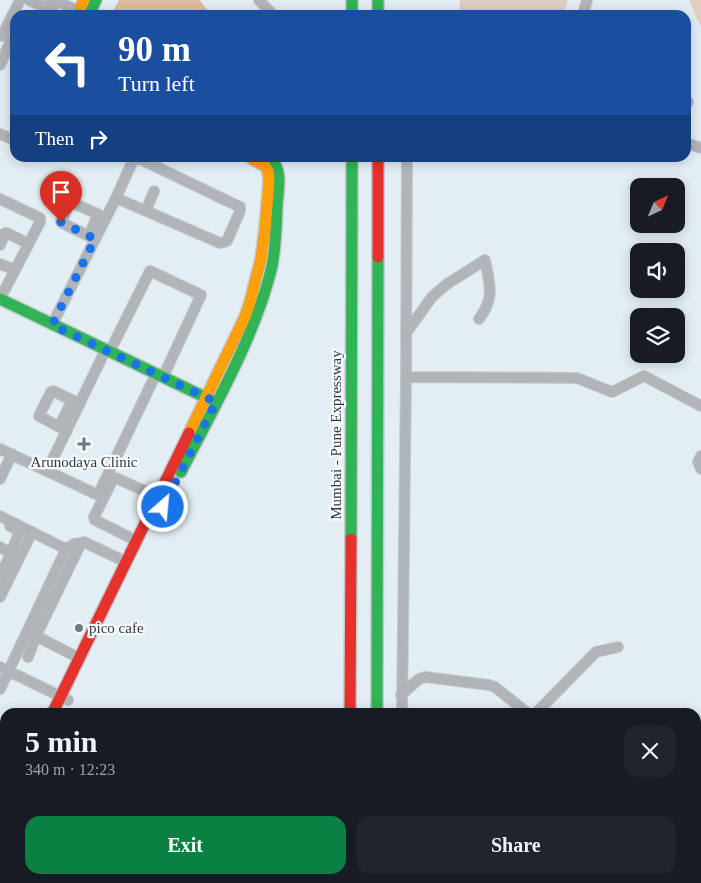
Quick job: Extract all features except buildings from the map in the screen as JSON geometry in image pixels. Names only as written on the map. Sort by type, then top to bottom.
[{"type":"main road","points":[[86,10],[96,0]]},
{"type":"main road","points":[[56,708],[64,699],[211,400],[245,317],[260,268],[267,215],[268,170],[264,164],[260,162]]},
{"type":"main road","points":[[63,708],[79,658],[126,562],[158,497],[251,329],[262,302],[274,255],[279,176],[275,162]]},
{"type":"main road","name":"Mumbai - Pune Expressway","points":[[350,708],[352,162]]},
{"type":"main road","points":[[377,708],[378,162]]},
{"type":"main road","points":[[0,299],[211,400]]},
{"type":"street","points":[[29,0],[46,8],[51,0]]},
{"type":"street","points":[[259,0],[268,10]]},
{"type":"street","points":[[51,10],[56,1],[74,10]]},
{"type":"street","points":[[0,65],[7,38]]},
{"type":"street","points":[[52,325],[92,238],[125,184],[133,162]]},
{"type":"street","points":[[116,198],[220,243],[227,241],[240,211],[236,205],[146,162]]},
{"type":"street","points":[[402,708],[407,162]]},
{"type":"street","points":[[146,211],[154,191]]},
{"type":"street","points":[[0,199],[40,218],[40,222],[0,299]]},
{"type":"street","points":[[0,230],[3,233],[0,240]]},
{"type":"street","points":[[0,245],[6,233],[29,244]]},
{"type":"street","points":[[406,333],[432,297],[447,284],[485,260],[491,292],[487,309],[479,319]]},
{"type":"street","points":[[0,264],[15,270]]},
{"type":"street","points":[[0,449],[11,456],[98,495],[201,295],[150,270],[108,350],[76,402],[63,429],[47,471]]},
{"type":"street","points":[[406,377],[577,378],[612,392],[644,376],[701,406]]},
{"type":"street","points":[[63,429],[39,416],[51,392],[76,402]]},
{"type":"street","points":[[0,454],[11,456]]},
{"type":"street","points":[[0,479],[11,456]]},
{"type":"street","points":[[701,456],[698,462],[701,469]]},
{"type":"street","points":[[137,540],[95,520],[94,516],[113,479],[116,478],[158,497]]},
{"type":"street","points":[[4,521],[66,549]]},
{"type":"street","points":[[3,573],[18,544],[20,533],[4,521]]},
{"type":"street","points":[[18,544],[32,532]]},
{"type":"street","points":[[28,657],[36,636],[81,542]]},
{"type":"street","points":[[0,689],[4,669],[26,631],[66,549],[74,544],[84,542],[126,562]]},
{"type":"street","points":[[0,547],[10,553],[3,573],[0,597]]},
{"type":"street","points":[[26,631],[79,658]]},
{"type":"street","points":[[541,708],[596,652],[618,647]]},
{"type":"street","points":[[4,669],[64,699]]},
{"type":"street","points":[[401,695],[419,679],[425,677],[489,684],[521,708]]},
{"type":"shaded area","points":[[119,0],[200,0],[207,10],[114,10]]},
{"type":"shaded area","points":[[460,0],[568,0],[565,10],[459,10]]},
{"type":"shaded area","points":[[689,0],[701,0],[701,28]]},
{"type":"traffic: fast","points":[[91,10],[96,0]]},
{"type":"traffic: fast","points":[[352,0],[352,10]]},
{"type":"traffic: fast","points":[[378,0],[378,10]]},
{"type":"traffic: fast","points":[[181,472],[245,345],[265,292],[272,266],[276,236],[279,187],[274,162]]},
{"type":"traffic: fast","points":[[351,539],[352,162]]},
{"type":"traffic: fast","points":[[377,708],[378,257]]},
{"type":"traffic: fast","points":[[0,299],[213,401]]},
{"type":"traffic: slow","points":[[79,10],[84,0]]},
{"type":"traffic: slow","points":[[189,433],[245,317],[261,259],[269,181],[268,171],[265,166],[258,162]]},
{"type":"traffic: jam","points":[[378,162],[378,257]]},
{"type":"traffic: jam","points":[[55,708],[189,433]]},
{"type":"traffic: jam","points":[[350,708],[351,539]]},
{"type":"place","name":"Arunodaya Clinic","points":[[84,444]]},
{"type":"place","name":"pico cafe","points":[[79,628]]},
{"type":"route","points":[[61,222],[95,239],[52,325],[216,402],[163,507]]}]
